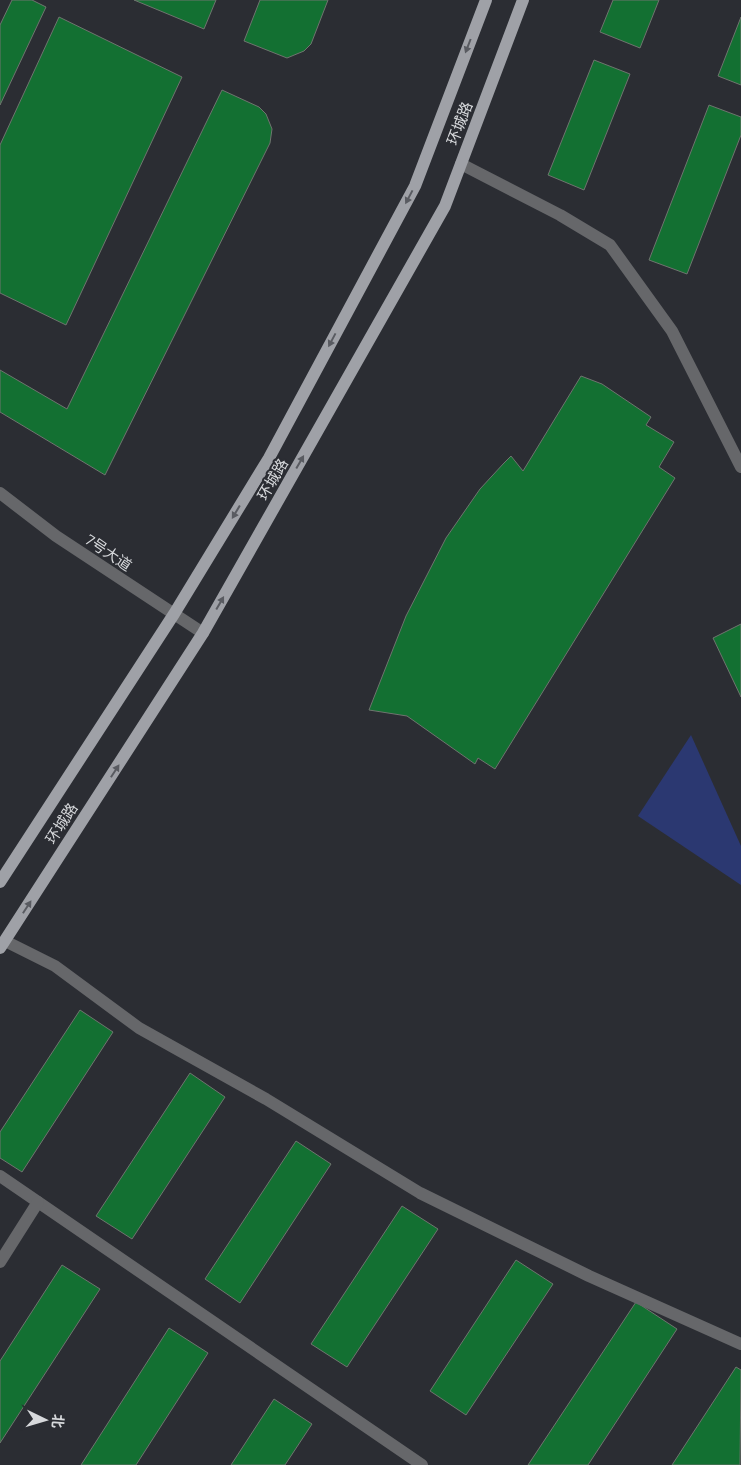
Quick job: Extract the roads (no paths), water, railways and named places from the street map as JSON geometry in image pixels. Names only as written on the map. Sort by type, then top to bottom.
[{"type":"main road","points":[[0,882],[174,614],[270,458],[415,186],[486,0]]},
{"type":"main road","name":"环城路","points":[[2,944],[202,633],[446,206],[523,0]]},
{"type":"street","points":[[461,164],[560,215],[610,245],[672,331],[741,467]]},
{"type":"street","name":"7号大道","points":[[0,493],[56,536],[202,633]]},
{"type":"street","points":[[2,944],[55,966],[139,1028],[266,1099],[420,1193],[588,1276],[741,1344]]},
{"type":"street","points":[[0,1176],[422,1465]]},
{"type":"street","points":[[0,1262],[38,1202]]}]
